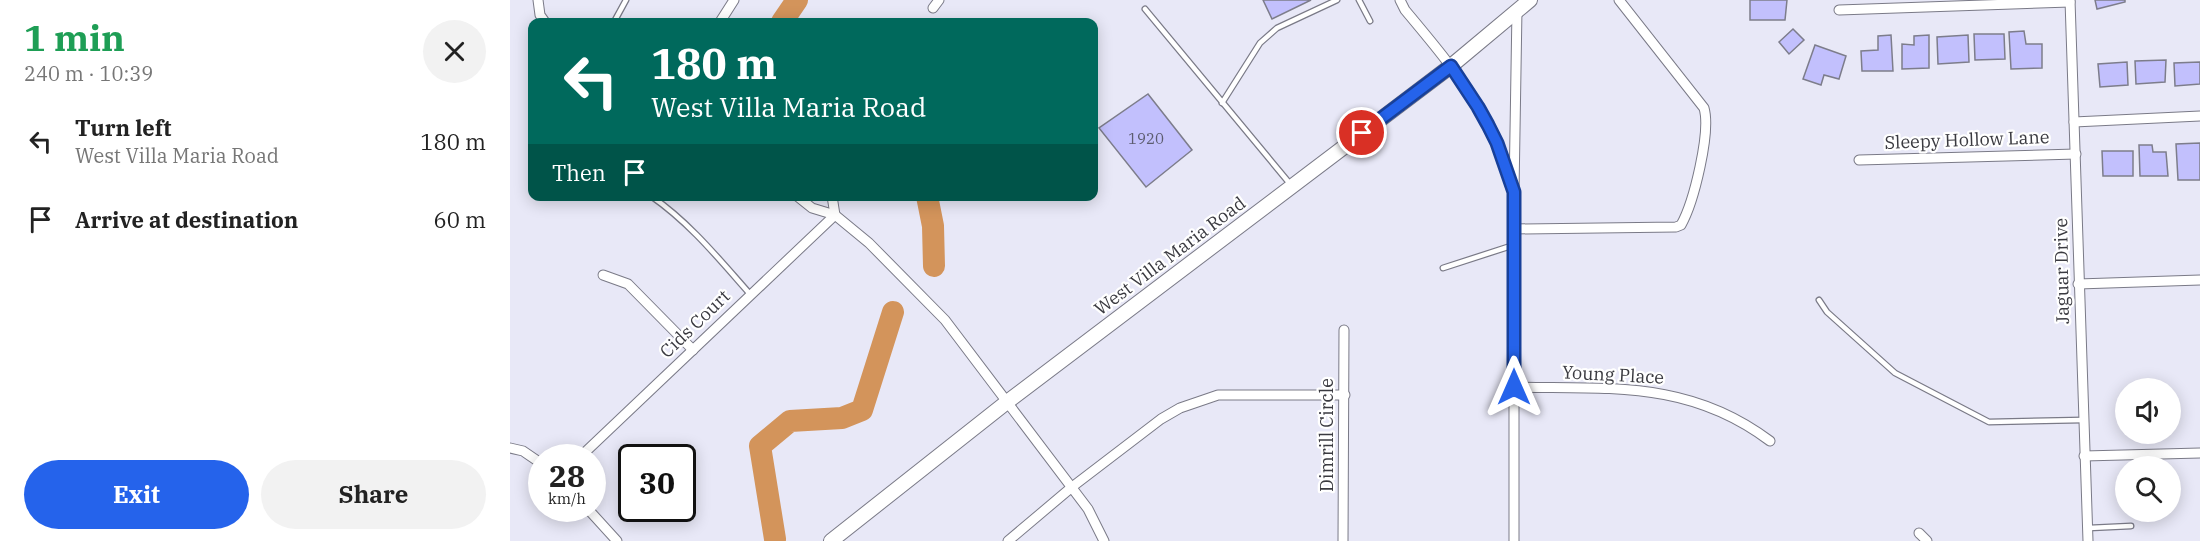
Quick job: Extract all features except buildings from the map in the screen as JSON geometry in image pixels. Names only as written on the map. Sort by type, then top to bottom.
[{"type":"main road","name":"West Villa Maria Road","points":[[831,541],[1007,402],[1451,66],[1530,0]]},
{"type":"street","points":[[538,0],[542,18]]},
{"type":"street","points":[[723,18],[734,0]]},
{"type":"street","points":[[1400,0],[1405,10],[1451,66],[1478,107],[1492,134],[1514,192]]},
{"type":"street","points":[[1514,229],[1676,227],[1681,225],[1689,210],[1707,127],[1704,108],[1619,0]]},
{"type":"street","points":[[1839,10],[2070,1]]},
{"type":"street","name":"Jaguar Drive","points":[[2070,1],[2088,541]]},
{"type":"street","points":[[1514,541],[1514,192],[1517,9]]},
{"type":"street","points":[[2074,122],[2200,116]]},
{"type":"street","name":"Sleepy Hollow Lane","points":[[1859,160],[2076,154]]},
{"type":"street","points":[[803,201],[812,208],[835,214],[868,243],[945,320],[1088,509],[1104,541]]},
{"type":"street","points":[[833,201],[835,214]]},
{"type":"street","name":"Cids Court","points":[[594,444],[835,214]]},
{"type":"street","points":[[603,275],[628,284],[693,350]]},
{"type":"street","points":[[2078,284],[2200,280]]},
{"type":"street","name":"Dimrill Circle","points":[[1343,541],[1344,330]]},
{"type":"street","name":"Young Place","points":[[1514,387],[1624,389],[1684,397],[1748,424],[1770,441]]},
{"type":"street","points":[[1011,540],[1072,487],[1161,419],[1179,408],[1218,395],[1345,394]]},
{"type":"street","points":[[510,448],[528,454]]},
{"type":"street","points":[[2084,456],[2200,453]]},
{"type":"street","points":[[600,522],[617,541]]},
{"type":"street","points":[[1919,533],[1927,541]]},
{"type":"lane","points":[[616,18],[626,0]]},
{"type":"lane","points":[[1222,103],[1260,43],[1277,28],[1337,0]]},
{"type":"lane","points":[[1359,0],[1370,21]]},
{"type":"lane","points":[[1145,9],[1292,187]]},
{"type":"lane","points":[[658,201],[690,228],[750,294]]},
{"type":"lane","points":[[1443,268],[1514,245]]},
{"type":"lane","points":[[1819,300],[1827,312],[1896,373],[1989,422],[2083,420]]},
{"type":"lane","points":[[2087,528],[2131,526]]},
{"type":"waterway","points":[[785,18],[797,0]]},
{"type":"waterway","points":[[928,201],[933,226],[934,266]]},
{"type":"waterway","points":[[775,539],[760,446],[790,421],[842,418],[862,410],[893,312]]},
{"type":"route","points":[[1362,133],[1451,66],[1478,107],[1497,143],[1514,192],[1514,387]]}]
